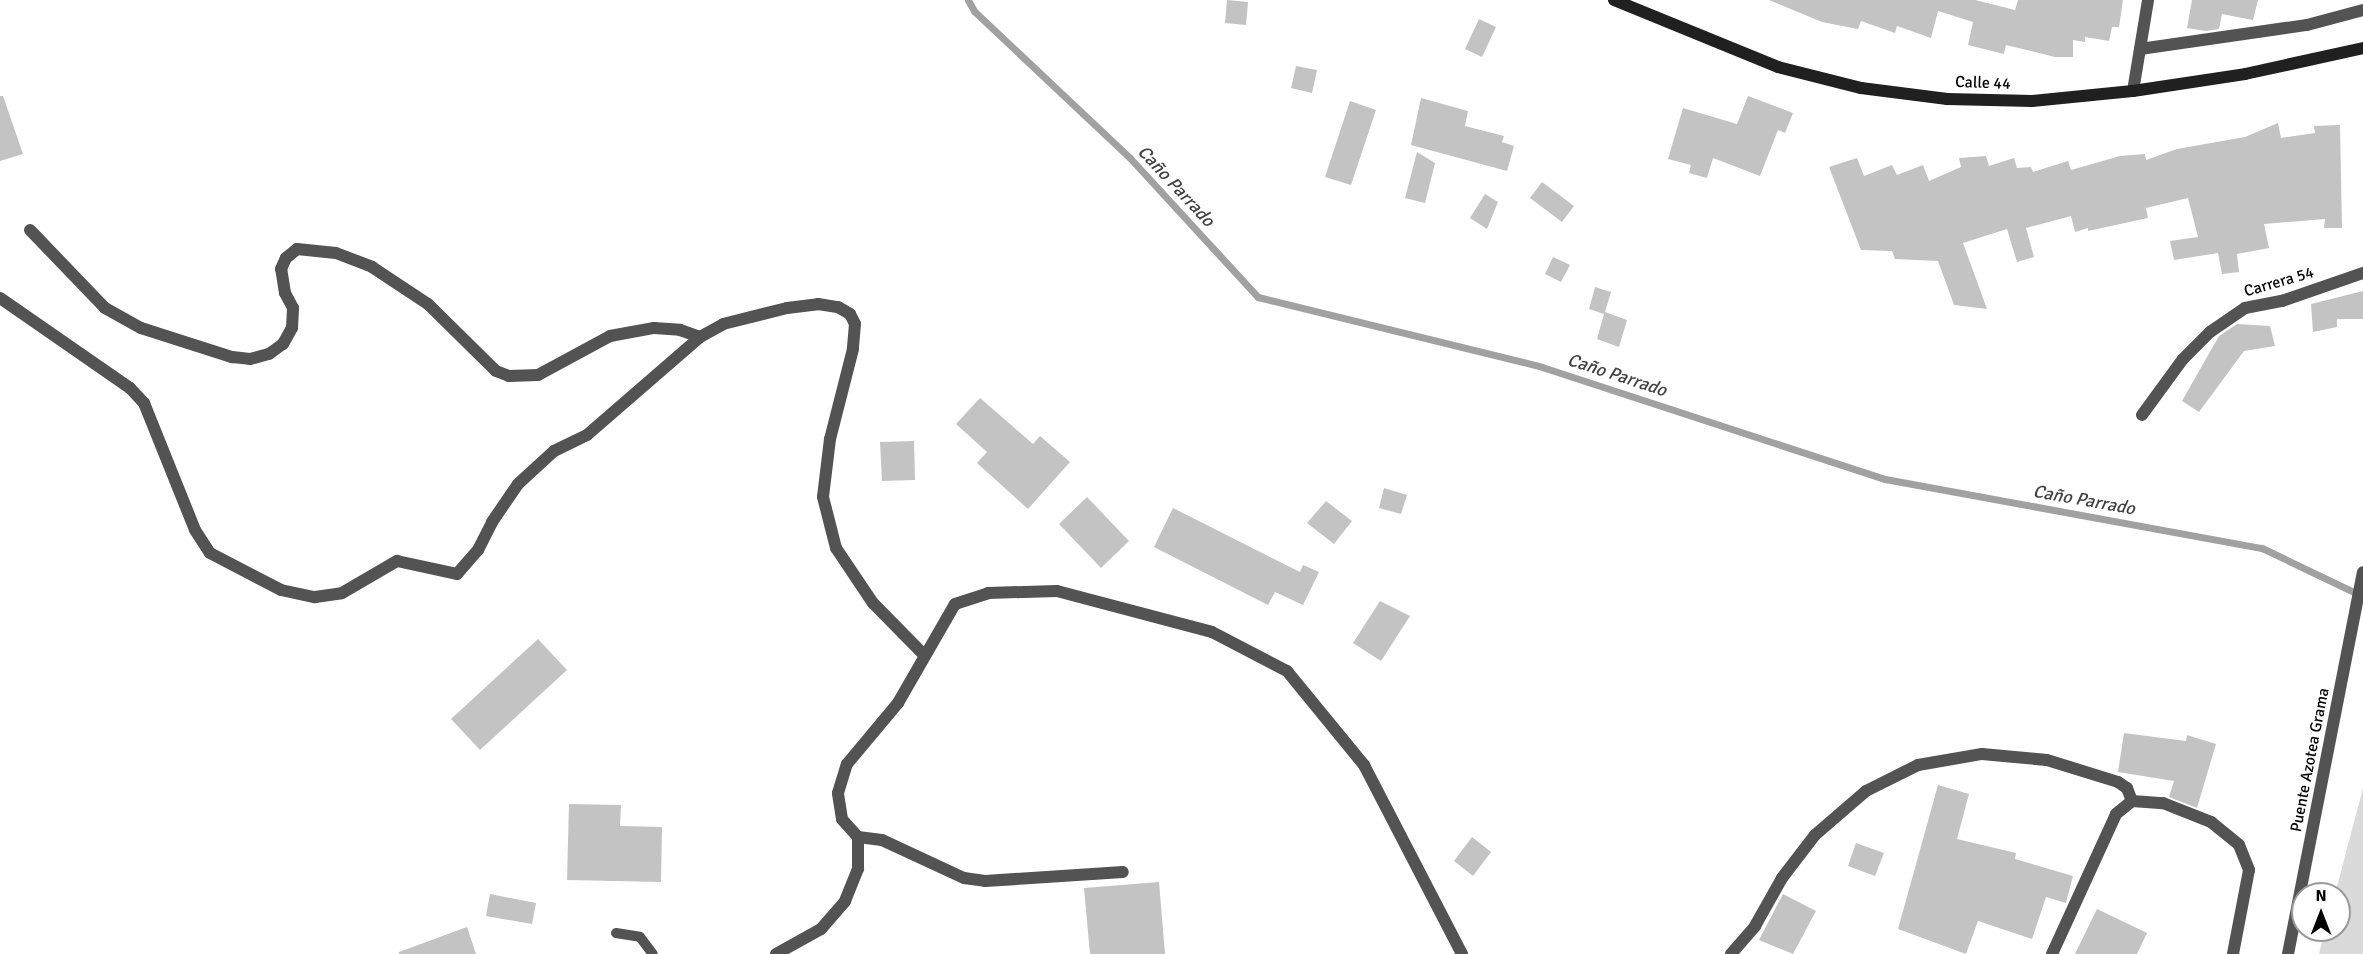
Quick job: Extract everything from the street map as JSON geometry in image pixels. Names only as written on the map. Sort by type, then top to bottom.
[{"type":"main road","name":"Calle 44","points":[[1614,0],[1778,67],[1861,88],[1989,101],[2133,91],[2245,74],[2363,48]]},
{"type":"street","points":[[2133,91],[2148,0]]},
{"type":"street","points":[[2140,49],[2307,24],[2363,10]]},
{"type":"street","points":[[30,230],[105,308],[141,328],[232,357],[250,359],[269,354],[283,344],[292,328],[293,308],[285,293],[281,269],[286,258],[297,249],[336,253],[372,267],[428,304],[496,371],[509,376],[538,375],[610,336],[654,328],[680,330],[699,337]]},
{"type":"street","name":"Carrera 54","points":[[2142,415],[2183,359],[2210,332],[2245,308],[2282,301],[2363,273]]},
{"type":"street","points":[[0,298],[130,388],[144,403],[195,530],[210,553],[280,590],[315,597],[342,593],[397,561],[449,573],[464,570],[518,484],[554,451],[595,429],[699,337],[723,324],[787,308],[818,304],[850,314],[855,324],[853,349],[830,439],[823,497],[836,548],[873,603],[925,656]]},
{"type":"street","name":"Puente Azotea Grama","points":[[2288,954],[2363,572]]},
{"type":"street","points":[[1123,872],[985,881],[964,878],[882,840],[858,837],[842,819],[838,793],[848,764],[898,703],[954,604],[987,593],[1057,591],[1212,632],[1287,671],[1364,765],[1462,954]]},
{"type":"street","points":[[1731,954],[1755,926],[1782,878],[1815,835],[1872,787],[1917,765],[1982,754],[2047,760],[2118,782],[2127,788],[2132,801]]},
{"type":"street","points":[[2052,954],[2116,814],[2132,801],[2163,803],[2211,822],[2239,845],[2249,870],[2233,954]]},
{"type":"street","points":[[776,954],[821,929],[845,901],[858,869],[858,837]]},
{"type":"lane","points":[[616,933],[640,937],[653,954]]},
{"type":"shaded area","points":[[2363,788],[2363,954],[2319,954],[2322,942],[2351,942],[2351,882],[2338,882]]},
{"type":"building","points":[[1227,0],[1248,2],[1246,25],[1225,23]]},
{"type":"building","points":[[1769,0],[1975,0],[2015,10],[2018,0],[2123,0],[2119,27],[2112,27],[2109,41],[2085,37],[2085,42],[2073,40],[2073,57],[2055,57],[2006,45],[2004,54],[1968,45],[1973,22],[1938,11],[1931,38],[1897,26],[1895,33],[1861,21],[1858,29],[1822,22]]},
{"type":"building","points":[[2192,0],[2258,0],[2253,20],[2222,14],[2219,29],[2206,31],[2187,28]]},
{"type":"building","points":[[1479,19],[1496,27],[1482,57],[1465,49]]},
{"type":"building","points":[[1296,66],[1317,70],[1312,93],[1291,88]]},
{"type":"building","points":[[0,96],[3,96],[23,154],[0,161]]},
{"type":"building","points":[[1748,96],[1793,113],[1785,133],[1778,130],[1760,176],[1713,158],[1707,178],[1689,173],[1691,165],[1668,159],[1683,108],[1737,124]]},
{"type":"building","points":[[1421,98],[1468,111],[1465,126],[1504,136],[1502,142],[1514,146],[1507,171],[1411,145]]},
{"type":"building","points":[[1350,101],[1376,110],[1351,185],[1325,177]]},
{"type":"building","points":[[2278,123],[2281,138],[2315,133],[2314,126],[2340,125],[2342,228],[2324,228],[2325,219],[2264,224],[2269,248],[2237,254],[2239,272],[2222,274],[2218,253],[2174,260],[2170,241],[2198,237],[2188,198],[2146,208],[2148,218],[2088,231],[2088,228],[2075,232],[2071,216],[2026,228],[2034,257],[2017,262],[2007,229],[1963,243],[1987,309],[1954,305],[1938,261],[1895,259],[1892,251],[1861,250],[1829,167],[1857,158],[1864,176],[1892,165],[1897,175],[1923,165],[1929,181],[1961,167],[1959,158],[1986,156],[1989,166],[2014,158],[2017,168],[2031,167],[2033,172],[2068,161],[2071,170],[2120,156],[2145,154],[2146,160],[2177,149],[2245,137]]},
{"type":"building","points":[[1417,152],[1435,163],[1425,203],[1405,198]]},
{"type":"building","points":[[1542,182],[1574,206],[1562,222],[1530,198]]},
{"type":"building","points":[[1485,194],[1498,202],[1487,229],[1470,218]]},
{"type":"building","points":[[1553,257],[1570,265],[1561,282],[1545,274]]},
{"type":"building","points":[[1595,287],[1611,292],[1605,312],[1627,320],[1619,347],[1597,339],[1604,314],[1589,309]]},
{"type":"building","points":[[2363,291],[2363,319],[2337,319],[2337,327],[2313,332],[2311,304]]},
{"type":"building","points":[[2237,324],[2270,326],[2275,346],[2244,351],[2199,412],[2182,401],[2219,336]]},
{"type":"building","points":[[980,398],[1033,444],[1040,436],[1070,462],[1028,509],[977,463],[987,452],[956,424]]},
{"type":"building","points":[[914,441],[915,480],[882,481],[880,442]]},
{"type":"building","points":[[1384,488],[1407,495],[1401,514],[1379,508]]},
{"type":"building","points":[[1087,497],[1129,541],[1101,568],[1059,524]]},
{"type":"building","points":[[1326,501],[1352,521],[1334,544],[1307,523]]},
{"type":"building","points":[[1173,508],[1300,572],[1303,565],[1319,572],[1303,605],[1275,592],[1268,605],[1154,547]]},
{"type":"building","points":[[1380,601],[1410,616],[1381,661],[1353,643]]},
{"type":"building","points":[[538,639],[567,670],[480,750],[451,719]]},
{"type":"building","points":[[2124,733],[2186,741],[2187,735],[2216,744],[2197,808],[2169,797],[2174,781],[2118,772]]},
{"type":"building","points":[[1938,785],[1969,794],[1957,839],[2016,853],[2015,859],[2073,876],[2066,903],[2046,897],[2032,939],[1978,921],[1966,954],[1898,929]]},
{"type":"building","points":[[569,804],[621,805],[620,826],[662,827],[661,882],[567,880]]},
{"type":"building","points":[[1472,837],[1491,852],[1473,876],[1454,861]]},
{"type":"building","points":[[1856,843],[1884,853],[1875,876],[1848,866]]},
{"type":"building","points":[[1159,882],[1165,954],[1090,954],[1084,888]]},
{"type":"building","points":[[490,894],[536,903],[532,924],[486,916]]},
{"type":"building","points":[[1783,894],[1816,911],[1793,954],[1759,940]]},
{"type":"building","points":[[2097,909],[2147,933],[2137,954],[2075,954]]},
{"type":"building","points":[[467,927],[476,954],[399,954],[399,952]]},
{"type":"waterway","name":"Caño Parrado","points":[[968,0],[974,11],[1130,158],[1258,297],[1542,367],[1885,479],[2262,548],[2360,595]]}]
